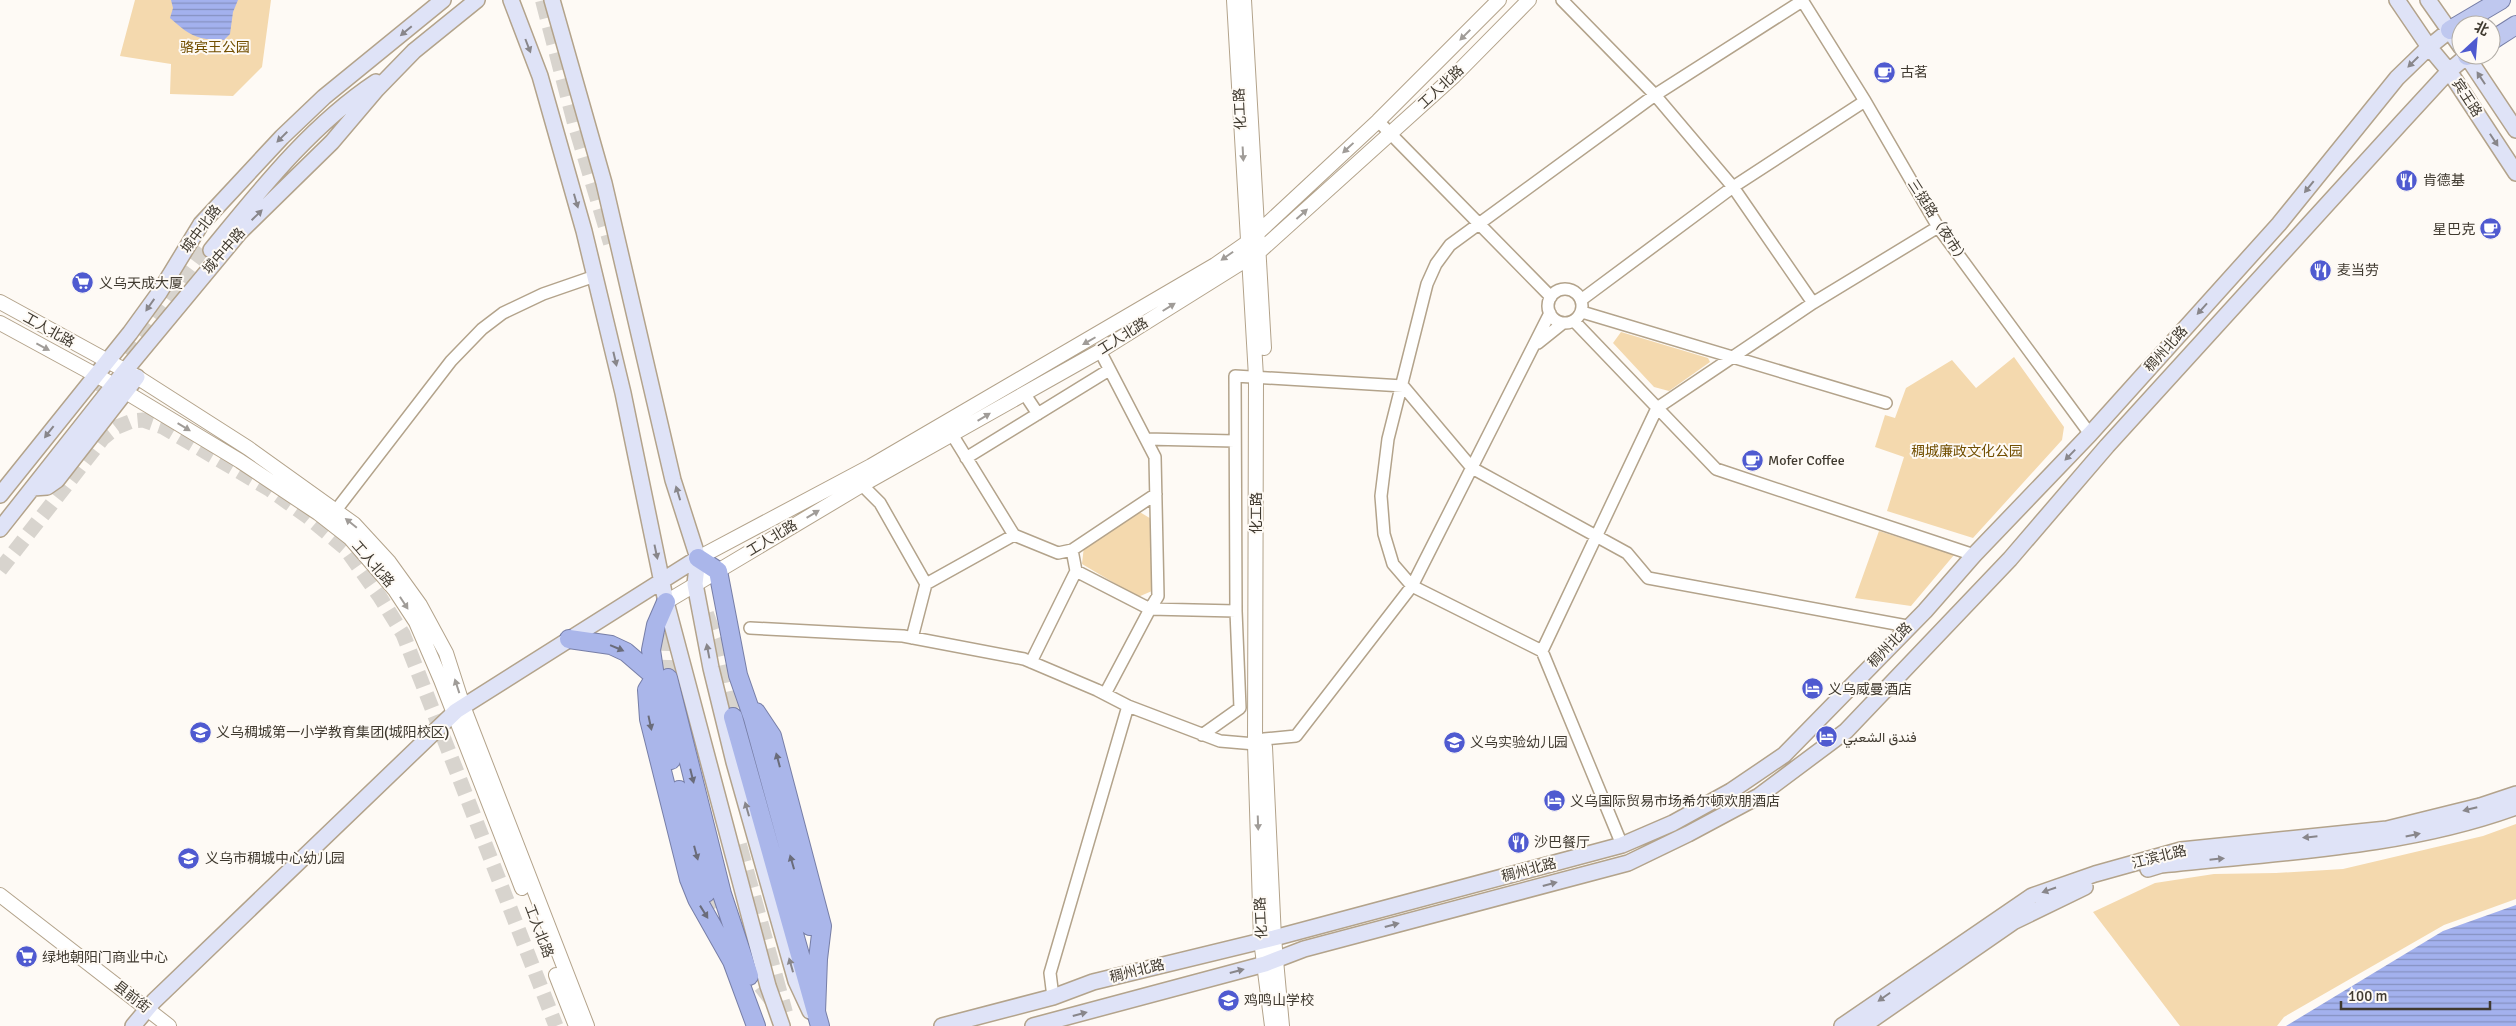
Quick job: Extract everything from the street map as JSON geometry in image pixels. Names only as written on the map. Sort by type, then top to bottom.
[{"type":"highway","points":[[698,558],[718,571],[738,675],[810,926]]},
{"type":"highway","points":[[666,602],[656,626],[651,650],[662,677],[722,894],[767,1026]]},
{"type":"highway","points":[[569,639],[611,645],[626,652],[662,677],[670,756],[706,893]]},
{"type":"highway","points":[[662,677],[647,690],[649,719],[689,879],[697,900],[732,960],[756,1026]]},
{"type":"highway","points":[[747,702],[760,716],[772,736],[822,926],[818,959],[818,1021]]},
{"type":"highway","points":[[733,717],[818,1021]]},
{"type":"main road","name":"城中北路","points":[[0,495],[130,333],[158,293],[201,224],[282,137],[324,97],[443,0]]},
{"type":"main road","name":"城中中路","points":[[0,529],[32,488],[120,388],[240,232],[332,142],[414,51],[477,0]]},
{"type":"main road","points":[[511,0],[540,76],[595,276],[623,393],[666,602],[768,986],[782,1026]]},
{"type":"main road","points":[[552,0],[604,183],[673,480],[698,558],[695,584],[711,668],[734,762],[796,981],[818,1021]]},
{"type":"main road","name":"宾王路","points":[[2397,0],[2429,47],[2449,71],[2516,173]]},
{"type":"main road","name":"宾王路","points":[[2428,0],[2450,30]]},
{"type":"main road","name":"稠州北路","points":[[942,1026],[1053,997],[1093,982],[1267,939],[1622,845],[1673,823],[1731,791],[1784,755],[1907,626],[1925,611],[1974,555],[2090,434],[2279,224],[2397,78],[2450,30],[2501,0]]},
{"type":"main road","points":[[2501,35],[2516,25]]},
{"type":"main road","points":[[374,58],[245,195],[208,248],[295,151],[358,94],[399,66]]},
{"type":"main road","name":"稠州北路","points":[[1033,1026],[1628,863],[1688,834],[1759,796],[1846,731],[2010,559],[2114,439],[2455,65]]},
{"type":"main road","name":"宾王路","points":[[2474,65],[2516,130]]},
{"type":"main road","points":[[133,1026],[147,1009],[459,710],[698,558]]},
{"type":"main road","name":"江滨北路","points":[[1842,1026],[2032,896],[2095,874],[2181,850],[2387,829],[2480,806],[2516,794]]},
{"type":"main road","name":"江滨北路","points":[[1862,1026],[2013,922],[2082,888],[2161,865],[2381,841],[2478,821],[2516,807]]},
{"type":"street","name":"化工路","points":[[1234,0],[1248,242],[1255,254]]},
{"type":"street","name":"化工路","points":[[1244,0],[1259,231],[1255,254],[1261,377],[1260,742],[1267,939],[1282,1026]]},
{"type":"street","name":"工人北路","points":[[698,558],[871,466],[1072,351],[1215,265],[1248,242],[1378,121],[1499,0]]},
{"type":"street","name":"工人北路","points":[[666,602],[862,485],[953,436],[1024,393],[1100,351],[1255,254],[1454,76],[1529,0]]},
{"type":"street","points":[[1562,0],[1655,95],[1733,187],[1813,304]]},
{"type":"street","points":[[1622,845],[1542,651],[1412,586],[1393,564],[1384,534],[1381,496],[1388,439],[1403,386],[1427,284],[1436,264],[1450,245],[1655,95],[1802,1]]},
{"type":"street","name":"三挺路（夜市）","points":[[1802,1],[1865,101],[1938,228],[2090,434]]},
{"type":"street","points":[[1581,300],[1733,187],[1865,101]]},
{"type":"street","points":[[1378,121],[1551,297]]},
{"type":"street","points":[[1542,651],[1657,408],[1813,304],[1938,228]]},
{"type":"street","points":[[331,515],[451,360],[482,329],[503,313],[543,294],[595,276]]},
{"type":"street","points":[[1582,312],[1581,300],[1569,290],[1558,290],[1548,302],[1550,314],[1553,318],[1568,322],[1657,408],[1716,469],[1974,555]]},
{"type":"street","name":"工人北路","points":[[0,302],[130,374],[248,448],[331,515],[396,590],[416,622],[459,710],[576,1026]]},
{"type":"street","points":[[1534,346],[1582,312]]},
{"type":"street","points":[[1582,312],[1886,403]]},
{"type":"street","points":[[750,628],[912,638],[1030,662],[1105,694],[1128,706],[1220,741],[1260,742],[1296,736],[1412,586],[1550,314]]},
{"type":"street","name":"工人北路","points":[[0,323],[120,388],[331,515]]},
{"type":"street","points":[[1100,351],[1155,457],[1158,596],[1105,694]]},
{"type":"street","points":[[966,458],[1109,370]]},
{"type":"street","points":[[1202,734],[1240,708],[1236,611],[1235,376],[1403,386],[1472,468],[1627,553],[1648,578],[1907,626]]},
{"type":"street","points":[[1024,393],[1038,414]]},
{"type":"street","points":[[953,436],[1014,535],[1058,553],[1072,550],[1156,494]]},
{"type":"street","points":[[1146,439],[1235,441]]},
{"type":"street","points":[[862,485],[880,503],[926,584],[912,638]]},
{"type":"street","points":[[926,584],[1014,535]]},
{"type":"street","points":[[1030,662],[1076,571],[1072,550]]},
{"type":"street","points":[[1076,571],[1150,609],[1236,611]]},
{"type":"street","points":[[1053,997],[1050,972],[1128,706]]},
{"type":"street","points":[[459,710],[586,1026]]},
{"type":"street","name":"县前街","points":[[0,895],[169,1026]]},
{"type":"street","name":"化工路","points":[[1271,961],[1272,1026]]},
{"type":"green space","name":"骆宾王公园","points":[[135,0],[271,0],[262,67],[233,96],[170,94],[171,64],[120,56]]},
{"type":"green space","points":[[1621,332],[1708,358],[1710,362],[1669,391],[1654,387],[1613,343]]},
{"type":"green space","name":"稠城廉政文化公园","points":[[2014,357],[2064,427],[2062,440],[1973,538],[1887,511],[1904,457],[1875,447],[1885,415],[1895,418],[1906,388],[1952,360],[1976,388]]},
{"type":"green space","points":[[1138,511],[1153,520],[1152,591],[1138,597],[1082,564],[1084,546]]},
{"type":"green space","points":[[1879,531],[1954,555],[1911,606],[1855,598]]},
{"type":"green space","points":[[2516,824],[2516,899],[2444,925],[2284,1017],[2277,1026],[2180,1026],[2093,912],[2155,883],[2214,874],[2343,869],[2483,836]]},
{"type":"water","points":[[171,0],[238,0],[233,12],[230,34],[224,40],[204,39],[188,32],[170,18],[173,8]]},
{"type":"water","points":[[2516,905],[2516,1026],[2286,1026],[2443,931]]},
{"type":"tunnel","points":[[544,0],[576,123],[612,243]]},
{"type":"tunnel","points":[[103,393],[109,375],[206,245]]},
{"type":"tunnel","points":[[0,570],[103,438],[117,427],[132,421],[143,420],[163,427],[269,489],[308,517],[346,549],[380,597],[403,634],[556,1026]]},
{"type":"tunnel","points":[[705,614],[719,653],[733,717]]},
{"type":"tunnel","points":[[668,678],[669,620]]},
{"type":"tunnel","points":[[738,845],[784,1013]]},
{"type":"tunnel","points":[[706,893],[753,974],[774,1001]]},
{"type":"place","name":"古茗","points":[[1884,72]]},
{"type":"place","name":"肯德基","points":[[2407,180]]},
{"type":"place","name":"星巴克","points":[[2491,229]]},
{"type":"place","name":"麦当劳","points":[[2321,270]]},
{"type":"place","name":"义乌天成大厦","points":[[83,283]]},
{"type":"place","name":"Mofer Coffee","points":[[1752,460]]},
{"type":"place","name":"义乌威曼酒店","points":[[1812,689]]},
{"type":"place","name":"义乌稠城第一小学教育集团(城阳校区)","points":[[200,732]]},
{"type":"place","name":"فندق الشعبي","points":[[1827,737]]},
{"type":"place","name":"义乌实验幼儿园","points":[[1454,742]]},
{"type":"place","name":"义乌国际贸易市场希尔顿欢朋酒店","points":[[1554,801]]},
{"type":"place","name":"沙巴餐厅","points":[[1518,842]]},
{"type":"place","name":"义乌市稠城中心幼儿园","points":[[189,858]]},
{"type":"place","name":"绿地朝阳门商业中心","points":[[26,957]]},
{"type":"place","name":"鸡鸣山学校","points":[[1228,1000]]}]
